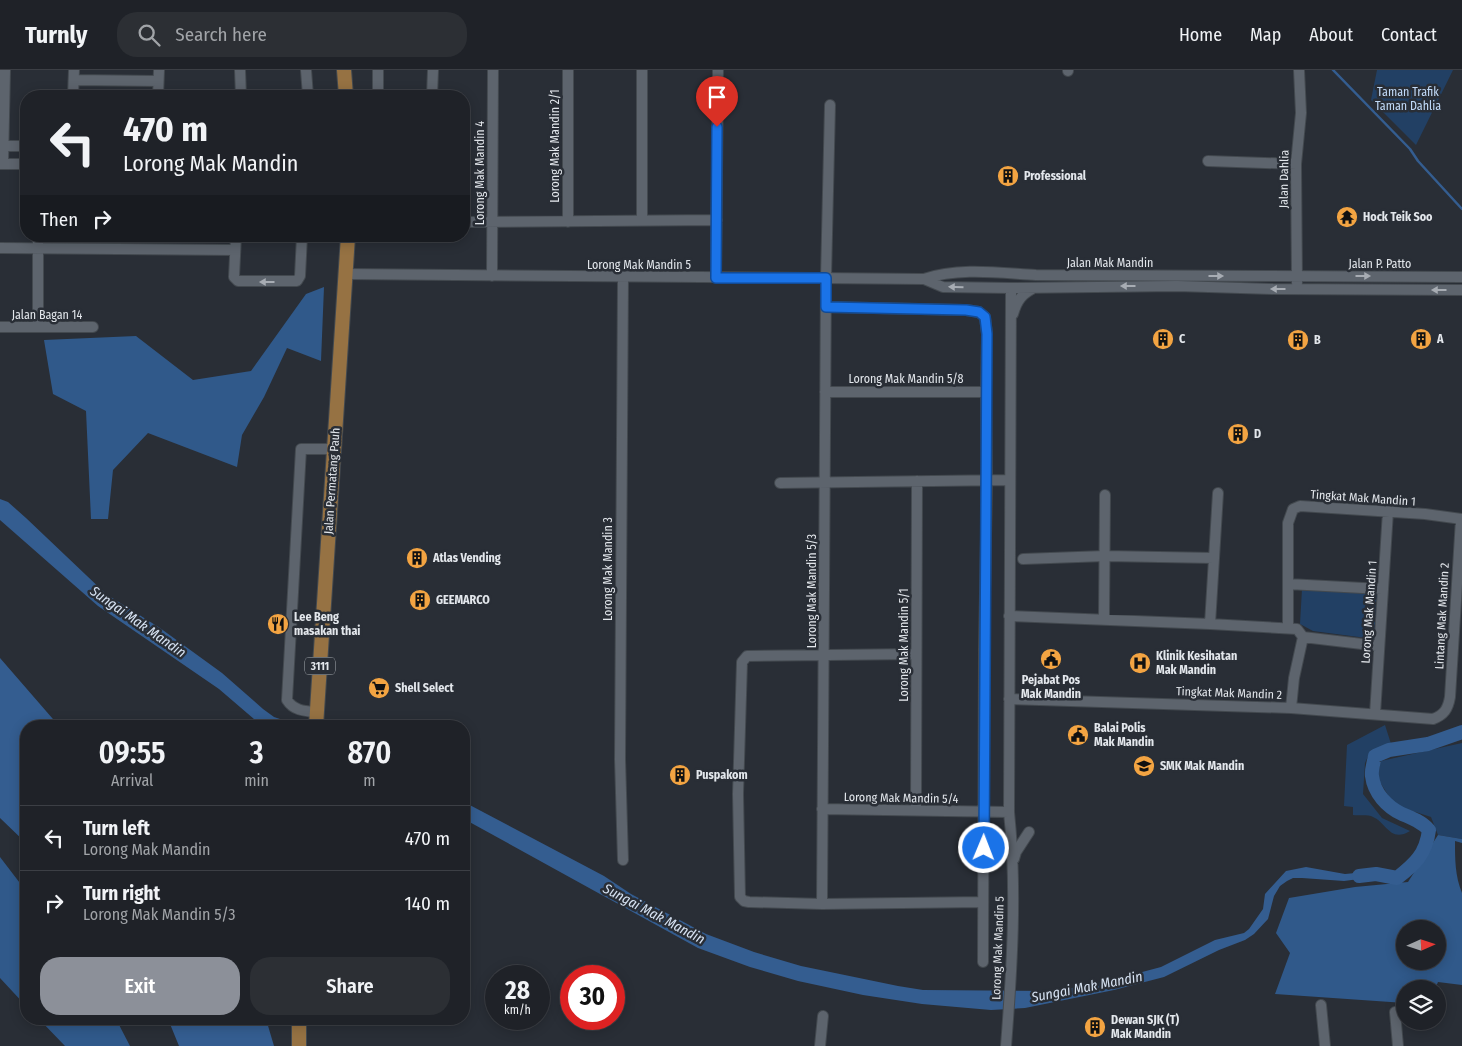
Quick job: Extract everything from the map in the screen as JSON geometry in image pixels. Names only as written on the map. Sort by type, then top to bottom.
[{"type":"main road","points":[[344,70],[346,90]]},
{"type":"main road","name":"Jalan Permatang Pauh","points":[[317,720],[348,242]]},
{"type":"main road","points":[[299,1025],[299,1046]]},
{"type":"street","points":[[5,70],[2,164],[20,164]]},
{"type":"street","points":[[240,70],[241,90]]},
{"type":"street","points":[[306,70],[308,90]]},
{"type":"street","points":[[378,70],[378,90]]},
{"type":"street","points":[[432,90],[433,70]]},
{"type":"street","name":"Lorong Mak Mandin 4","points":[[492,276],[493,70]]},
{"type":"street","name":"Lorong Mak Mandin 2/1","points":[[568,70],[568,222]]},
{"type":"street","points":[[642,70],[642,220]]},
{"type":"street","points":[[716,278],[718,70]]},
{"type":"street","name":"Jalan Dahlia","points":[[1298,289],[1296,164],[1301,113],[1299,70]]},
{"type":"street","points":[[73,90],[74,75],[158,75],[158,90]]},
{"type":"street","points":[[826,278],[830,105]]},
{"type":"street","points":[[2,146],[20,146]]},
{"type":"street","points":[[1208,161],[1296,164]]},
{"type":"street","points":[[470,222],[717,220]]},
{"type":"street","points":[[38,242],[38,327]]},
{"type":"street","points":[[236,242],[234,277],[238,281],[297,281],[300,276],[302,242]]},
{"type":"street","points":[[0,248],[235,250]]},
{"type":"street","points":[[1276,276],[1286,272],[1297,258],[1309,274],[1314,276]]},
{"type":"street","name":"Jalan Mak Mandin","points":[[924,279],[941,273],[1297,276]]},
{"type":"street","points":[[989,273],[1005,280],[1011,288],[1018,280],[1036,275]]},
{"type":"street","name":"Lorong Mak Mandin 5","points":[[346,274],[924,279],[943,287],[1011,288],[1009,812],[1013,863],[1006,1046]]},
{"type":"street","name":"Jalan P. Patto","points":[[1297,276],[1462,276]]},
{"type":"street","name":"Lorong Mak Mandin 3","points":[[623,277],[620,740],[623,860]]},
{"type":"street","name":"Lorong Mak Mandin 5/3","points":[[822,904],[826,278]]},
{"type":"street","name":"Jalan Mak Mandin","points":[[1011,288],[1177,286],[1298,289]]},
{"type":"street","points":[[989,287],[1003,296],[1006,302],[1010,326]]},
{"type":"street","points":[[1010,326],[1020,297],[1038,287]]},
{"type":"street","name":"Jalan P. Patto","points":[[1298,289],[1462,290]]},
{"type":"street","points":[[826,307],[966,310],[979,312],[985,317],[987,324],[983,962]]},
{"type":"street","name":"Jalan Bagan 14","points":[[0,327],[93,328]]},
{"type":"street","name":"Lorong Mak Mandin 5/8","points":[[825,392],[986,392]]},
{"type":"street","points":[[315,720],[290,705],[287,700],[301,449],[334,449]]},
{"type":"street","points":[[780,483],[1009,480]]},
{"type":"street","name":"Lorong Mak Mandin 5/1","points":[[916,810],[917,481]]},
{"type":"street","points":[[1210,624],[1218,493]]},
{"type":"street","points":[[1104,620],[1105,495]]},
{"type":"street","name":"Tingkat Mak Mandin 1","points":[[1288,628],[1288,523],[1293,508],[1300,506],[1461,519]]},
{"type":"street","name":"Lorong Mak Mandin 1","points":[[1375,714],[1388,512]]},
{"type":"street","name":"Lintang Mak Mandin 2","points":[[1445,712],[1449,705],[1457,663],[1461,519]]},
{"type":"street","points":[[1024,559],[1104,556],[1214,558]]},
{"type":"street","points":[[1288,584],[1382,589]]},
{"type":"street","points":[[1009,616],[1288,628],[1297,629],[1303,637],[1379,646]]},
{"type":"street","points":[[1291,708],[1294,678],[1303,637]]},
{"type":"street","points":[[916,654],[747,656],[742,662],[738,794],[740,897],[744,901],[749,902],[822,904],[983,902]]},
{"type":"street","name":"Tingkat Mak Mandin 2","points":[[1009,699],[1291,708],[1433,719],[1445,712]]},
{"type":"street","name":"Lorong Mak Mandin 5/4","points":[[822,809],[1009,812]]},
{"type":"street","points":[[1013,863],[1016,852],[1029,832]]},
{"type":"street","points":[[1321,1005],[1325,1046]]},
{"type":"street","points":[[1395,1012],[1398,1046]]},
{"type":"street","points":[[820,1046],[823,1016]]},
{"type":"green space","name":"Taman Trafik Taman Dahlia","points":[[1377,70],[1453,70],[1416,145],[1371,100]]},
{"type":"green space","points":[[1302,589],[1377,593],[1374,639],[1313,631],[1300,624]]},
{"type":"green space","points":[[1385,725],[1392,747],[1371,750],[1365,763],[1363,794],[1382,818],[1410,831],[1398,835],[1389,831],[1371,816],[1353,815],[1353,807],[1344,806],[1347,745]]},
{"type":"green space","points":[[1462,743],[1462,839],[1438,835],[1431,817],[1394,805],[1377,777],[1381,761]]},
{"type":"shaded area","points":[[324,287],[321,361],[287,348],[264,397],[242,435],[237,467],[148,433],[113,470],[108,519],[91,519],[86,411],[53,394],[44,340],[136,336],[193,380],[251,371],[306,294]]},
{"type":"shaded area","points":[[1438,835],[1462,839],[1462,843],[1455,841],[1455,861],[1462,893],[1462,985],[1446,983],[1446,980],[1396,980],[1396,1002],[1275,994],[1290,953],[1276,933],[1289,898],[1355,887],[1408,882]]},
{"type":"shaded area","points":[[0,857],[20,883],[20,1000],[0,978]]},
{"type":"shaded area","points":[[45,1025],[119,1025],[130,1046],[65,1046]]},
{"type":"water","points":[[0,499],[8,502],[26,518],[106,594],[160,628],[222,673],[263,709],[274,717],[283,720],[255,720],[219,689],[98,606],[0,520]]},
{"type":"water","points":[[0,658],[54,720],[20,720],[20,837],[0,818]]},
{"type":"water","points":[[470,805],[604,876],[631,894],[706,934],[754,952],[801,966],[923,990],[1057,991],[1112,980],[1161,967],[1215,940],[1244,933],[1263,909],[1265,894],[1286,871],[1306,867],[1345,874],[1367,872],[1376,874],[1367,878],[1344,881],[1293,878],[1280,886],[1274,896],[1268,919],[1254,934],[1245,940],[1219,950],[1164,977],[1114,990],[1025,1008],[991,1010],[922,1004],[863,995],[798,981],[750,967],[698,948],[470,822]]},
{"type":"water","points":[[170,1025],[268,1025],[274,1046],[179,1046]]},
{"type":"waterway","points":[[1333,70],[1410,149],[1418,161],[1462,209]]},
{"type":"waterway","name":"Sungai Mak Mandin","points":[[1359,876],[1376,874],[1397,878],[1419,858],[1428,838],[1429,830],[1426,827],[1420,822],[1396,811],[1378,794],[1372,776],[1375,756],[1389,750],[1428,744],[1462,732]]},
{"type":"place","name":"Professional","points":[[1008,176]]},
{"type":"place","name":"Hock Teik Soo","points":[[1347,217]]},
{"type":"place","name":"C","points":[[1163,339]]},
{"type":"place","name":"A","points":[[1421,339]]},
{"type":"place","name":"B","points":[[1298,340]]},
{"type":"place","name":"D","points":[[1238,434]]},
{"type":"place","name":"Atlas Vending","points":[[417,558]]},
{"type":"place","name":"GEEMARCO","points":[[420,600]]},
{"type":"place","name":"Lee Beng masakan thai","points":[[278,624]]},
{"type":"place","name":"Pejabat Pos Mak Mandin","points":[[1051,659]]},
{"type":"place","name":"Klinik Kesihatan Mak Mandin","points":[[1140,663]]},
{"type":"place","name":"Shell Select","points":[[379,688]]},
{"type":"place","name":"Balai Polis Mak Mandin","points":[[1078,735]]},
{"type":"place","name":"SMK Mak Mandin","points":[[1144,766]]},
{"type":"place","name":"Puspakom","points":[[680,775]]},
{"type":"place","name":"Dewan SJK (T) Mak Mandin","points":[[1095,1027]]},
{"type":"route","points":[[717,127],[716,278],[826,278],[826,307],[966,310],[979,312],[985,317],[987,324],[987,480],[984,650],[984,848]]}]
